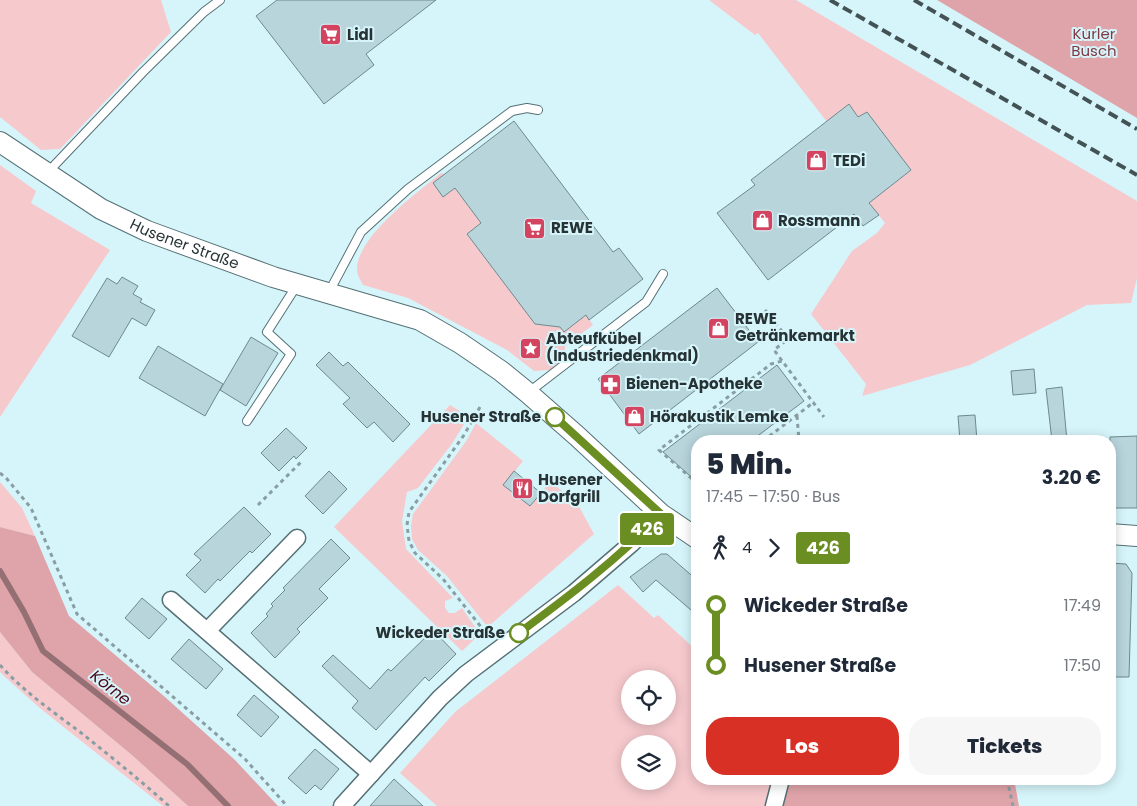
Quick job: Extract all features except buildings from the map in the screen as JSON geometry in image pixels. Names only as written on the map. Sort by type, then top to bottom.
[{"type":"street","name":"Husener Straße","points":[[0,142],[101,209],[147,231],[228,262],[298,285],[420,320],[460,343],[501,371],[577,436],[661,514],[691,534]]},
{"type":"street","points":[[342,806],[440,698],[466,674],[574,593],[631,544],[661,514]]},
{"type":"street","points":[[1116,534],[1137,536]]},
{"type":"street","points":[[207,631],[296,538]]},
{"type":"street","points":[[171,600],[371,774]]},
{"type":"street","points":[[774,806],[779,785]]},
{"type":"lane","points":[[46,174],[143,72],[204,12],[220,0]]},
{"type":"lane","points":[[328,294],[361,232],[385,208],[512,111],[527,108],[538,110]]},
{"type":"lane","points":[[528,393],[646,302],[663,274]]},
{"type":"lane","points":[[247,421],[291,354],[267,332],[298,285]]},
{"type":"path","points":[[765,310],[788,339],[774,350],[824,417]]},
{"type":"path","points":[[691,478],[659,450],[771,364],[782,360]]},
{"type":"path","points":[[771,435],[814,402]]},
{"type":"path","points":[[480,407],[464,435],[409,512],[409,541],[415,553],[443,579],[498,650]]},
{"type":"path","points":[[796,416],[798,435]]},
{"type":"path","points":[[258,505],[302,461]]},
{"type":"path","points":[[0,473],[31,508],[77,614],[245,759],[287,806]]},
{"type":"path","points":[[0,665],[43,704],[102,749],[169,806]]},
{"type":"path","points":[[1009,785],[1013,806]]},
{"type":"shaded area","points":[[0,0],[161,0],[171,32],[60,149],[41,150],[0,117]]},
{"type":"shaded area","points":[[709,0],[796,0],[1137,201],[1137,278],[1131,303],[1087,305],[970,365],[862,396],[866,384],[811,314],[852,251],[877,233],[885,223],[869,203],[911,170],[867,112],[858,117],[827,122],[758,33],[755,35]]},
{"type":"shaded area","points":[[0,165],[36,191],[31,203],[110,250],[0,417]]},
{"type":"shaded area","points":[[441,173],[444,174],[481,223],[467,234],[535,324],[560,327],[564,332],[586,315],[593,325],[565,346],[565,357],[550,370],[534,371],[507,350],[408,298],[363,285],[358,276],[359,257],[377,230]]},
{"type":"shaded area","points":[[450,405],[468,416],[451,445],[418,488],[407,492],[402,521],[406,549],[453,598],[445,601],[445,608],[449,613],[455,613],[462,608],[480,634],[462,651],[334,527]]},
{"type":"shaded area","points":[[476,423],[523,461],[504,485],[530,506],[550,482],[576,501],[594,534],[489,626],[486,625],[447,576],[418,550],[412,539],[411,526],[413,514],[467,440]]},
{"type":"shaded area","points":[[0,482],[22,508],[35,536],[0,527]]},
{"type":"shaded area","points":[[618,585],[654,618],[658,615],[691,645],[691,785],[775,785],[769,806],[437,806],[400,773],[455,712]]},
{"type":"shaded area","points":[[0,632],[32,672],[133,756],[188,806],[163,806],[41,709],[5,677],[0,672]]},
{"type":"green space","name":"Kurler Busch","points":[[937,0],[1137,0],[1137,118]]},
{"type":"green space","points":[[0,527],[35,536],[69,616],[165,697],[235,760],[278,806],[188,806],[133,756],[32,672],[0,632]]},
{"type":"green space","points":[[783,785],[1015,785],[1019,806],[779,806]]},
{"type":"waterway","name":"Körne","points":[[0,571],[24,612],[43,651],[187,764],[228,806]]},
{"type":"railway","points":[[830,0],[1137,175]]},
{"type":"railway","points":[[914,0],[1137,129]]},
{"type":"bus line","name":"426","points":[[519,633],[574,593],[642,535],[661,514],[555,417]]},
{"type":"place","name":"Lidl","points":[[331,35]]},
{"type":"place","name":"TEDi","points":[[817,161]]},
{"type":"place","name":"Rossmann","points":[[762,221]]},
{"type":"place","name":"REWE","points":[[535,228]]},
{"type":"place","name":"REWE Getränkemarkt","points":[[719,328]]},
{"type":"place","name":"Abteufkübel (Industriedenkmal)","points":[[530,348]]},
{"type":"place","name":"Bienen-Apotheke","points":[[610,384]]},
{"type":"place","name":"Husener Straße","points":[[555,417]]},
{"type":"place","name":"Hörakustik Lemke","points":[[634,417]]},
{"type":"place","name":"Husener Dorfgrill","points":[[522,489]]},
{"type":"place","name":"Wickeder Straße","points":[[519,633]]}]
